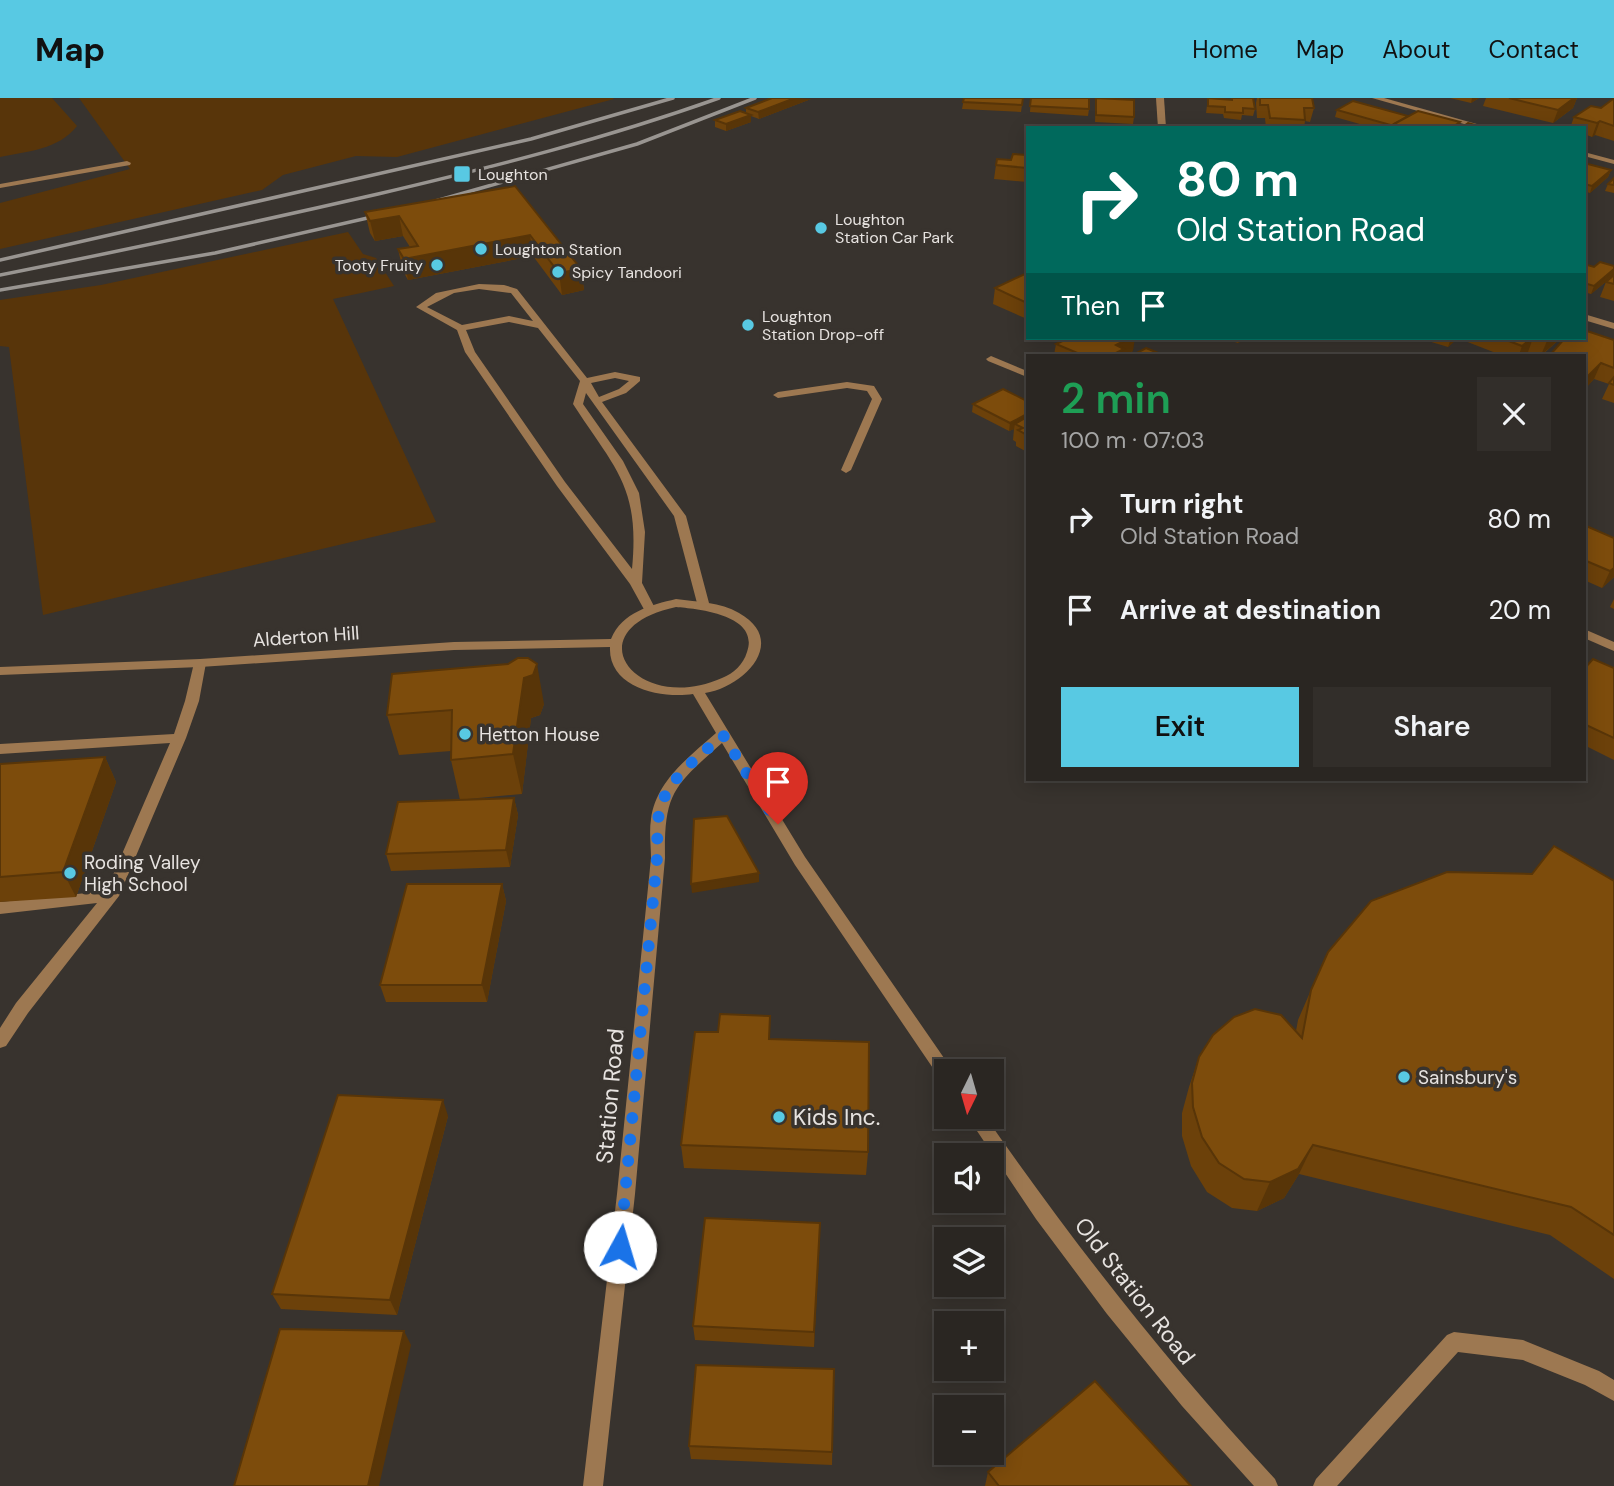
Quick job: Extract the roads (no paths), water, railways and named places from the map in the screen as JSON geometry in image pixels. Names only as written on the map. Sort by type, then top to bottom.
[{"type":"street","points":[[1160,98],[1161,126]]},
{"type":"street","points":[[1376,98],[1480,126]]},
{"type":"street","points":[[1586,155],[1614,162]]},
{"type":"street","points":[[0,186],[127,163]]},
{"type":"street","points":[[542,326],[509,319],[461,328],[421,307],[429,297],[481,286],[503,286],[514,290],[585,381],[596,401],[680,516],[703,603]]},
{"type":"street","points":[[1586,318],[1614,327]]},
{"type":"street","points":[[461,328],[470,352],[561,484],[636,583],[650,610]]},
{"type":"street","points":[[991,359],[1026,374]]},
{"type":"street","points":[[585,381],[615,375],[636,379],[630,387],[596,401]]},
{"type":"street","points":[[585,381],[578,404],[630,483],[640,536],[636,583]]},
{"type":"street","points":[[778,395],[847,385],[870,388],[877,399],[846,470]]},
{"type":"street","points":[[676,603],[703,603],[727,610],[745,621],[755,637],[755,654],[744,671],[724,684],[698,691],[670,692],[645,686],[626,675],[615,659],[615,643],[627,624],[650,610],[676,603]]},
{"type":"street","points":[[1586,634],[1614,647]]},
{"type":"street","name":"Alderton Hill","points":[[0,671],[200,663],[454,646],[615,643]]},
{"type":"street","points":[[0,1041],[22,1008],[111,895],[179,738],[192,701],[200,663]]},
{"type":"street","points":[[698,691],[800,862],[936,1059]]},
{"type":"street","name":"Station Road","points":[[593,1486],[626,1194],[659,813],[668,790],[687,768],[723,735]]},
{"type":"street","points":[[0,749],[179,738]]},
{"type":"street","points":[[0,908],[111,895]]},
{"type":"street","name":"Old Station Road","points":[[984,1129],[1028,1194],[1152,1353],[1222,1438],[1268,1486]]},
{"type":"street","points":[[1324,1486],[1454,1342],[1523,1350],[1592,1378],[1614,1391]]},
{"type":"railway","points":[[0,260],[531,139],[673,98]]},
{"type":"railway","points":[[0,275],[236,226],[464,173],[592,139],[719,98]]},
{"type":"railway","points":[[432,202],[637,144],[755,98]]},
{"type":"railway","points":[[0,290],[215,253],[385,214]]},
{"type":"place","name":"Loughton","points":[[462,174]]},
{"type":"place","name":"Loughton Station Car Park","points":[[821,228]]},
{"type":"place","name":"Loughton Station","points":[[481,249]]},
{"type":"place","name":"Tooty Fruity","points":[[437,265]]},
{"type":"place","name":"Spicy Tandoori","points":[[558,272]]},
{"type":"place","name":"Loughton Station Drop-off","points":[[748,325]]},
{"type":"place","name":"Hetton House","points":[[465,734]]},
{"type":"place","name":"Roding Valley High School","points":[[70,873]]},
{"type":"place","name":"Sainsbury's","points":[[1404,1077]]},
{"type":"place","name":"Kids Inc.","points":[[779,1117]]}]
